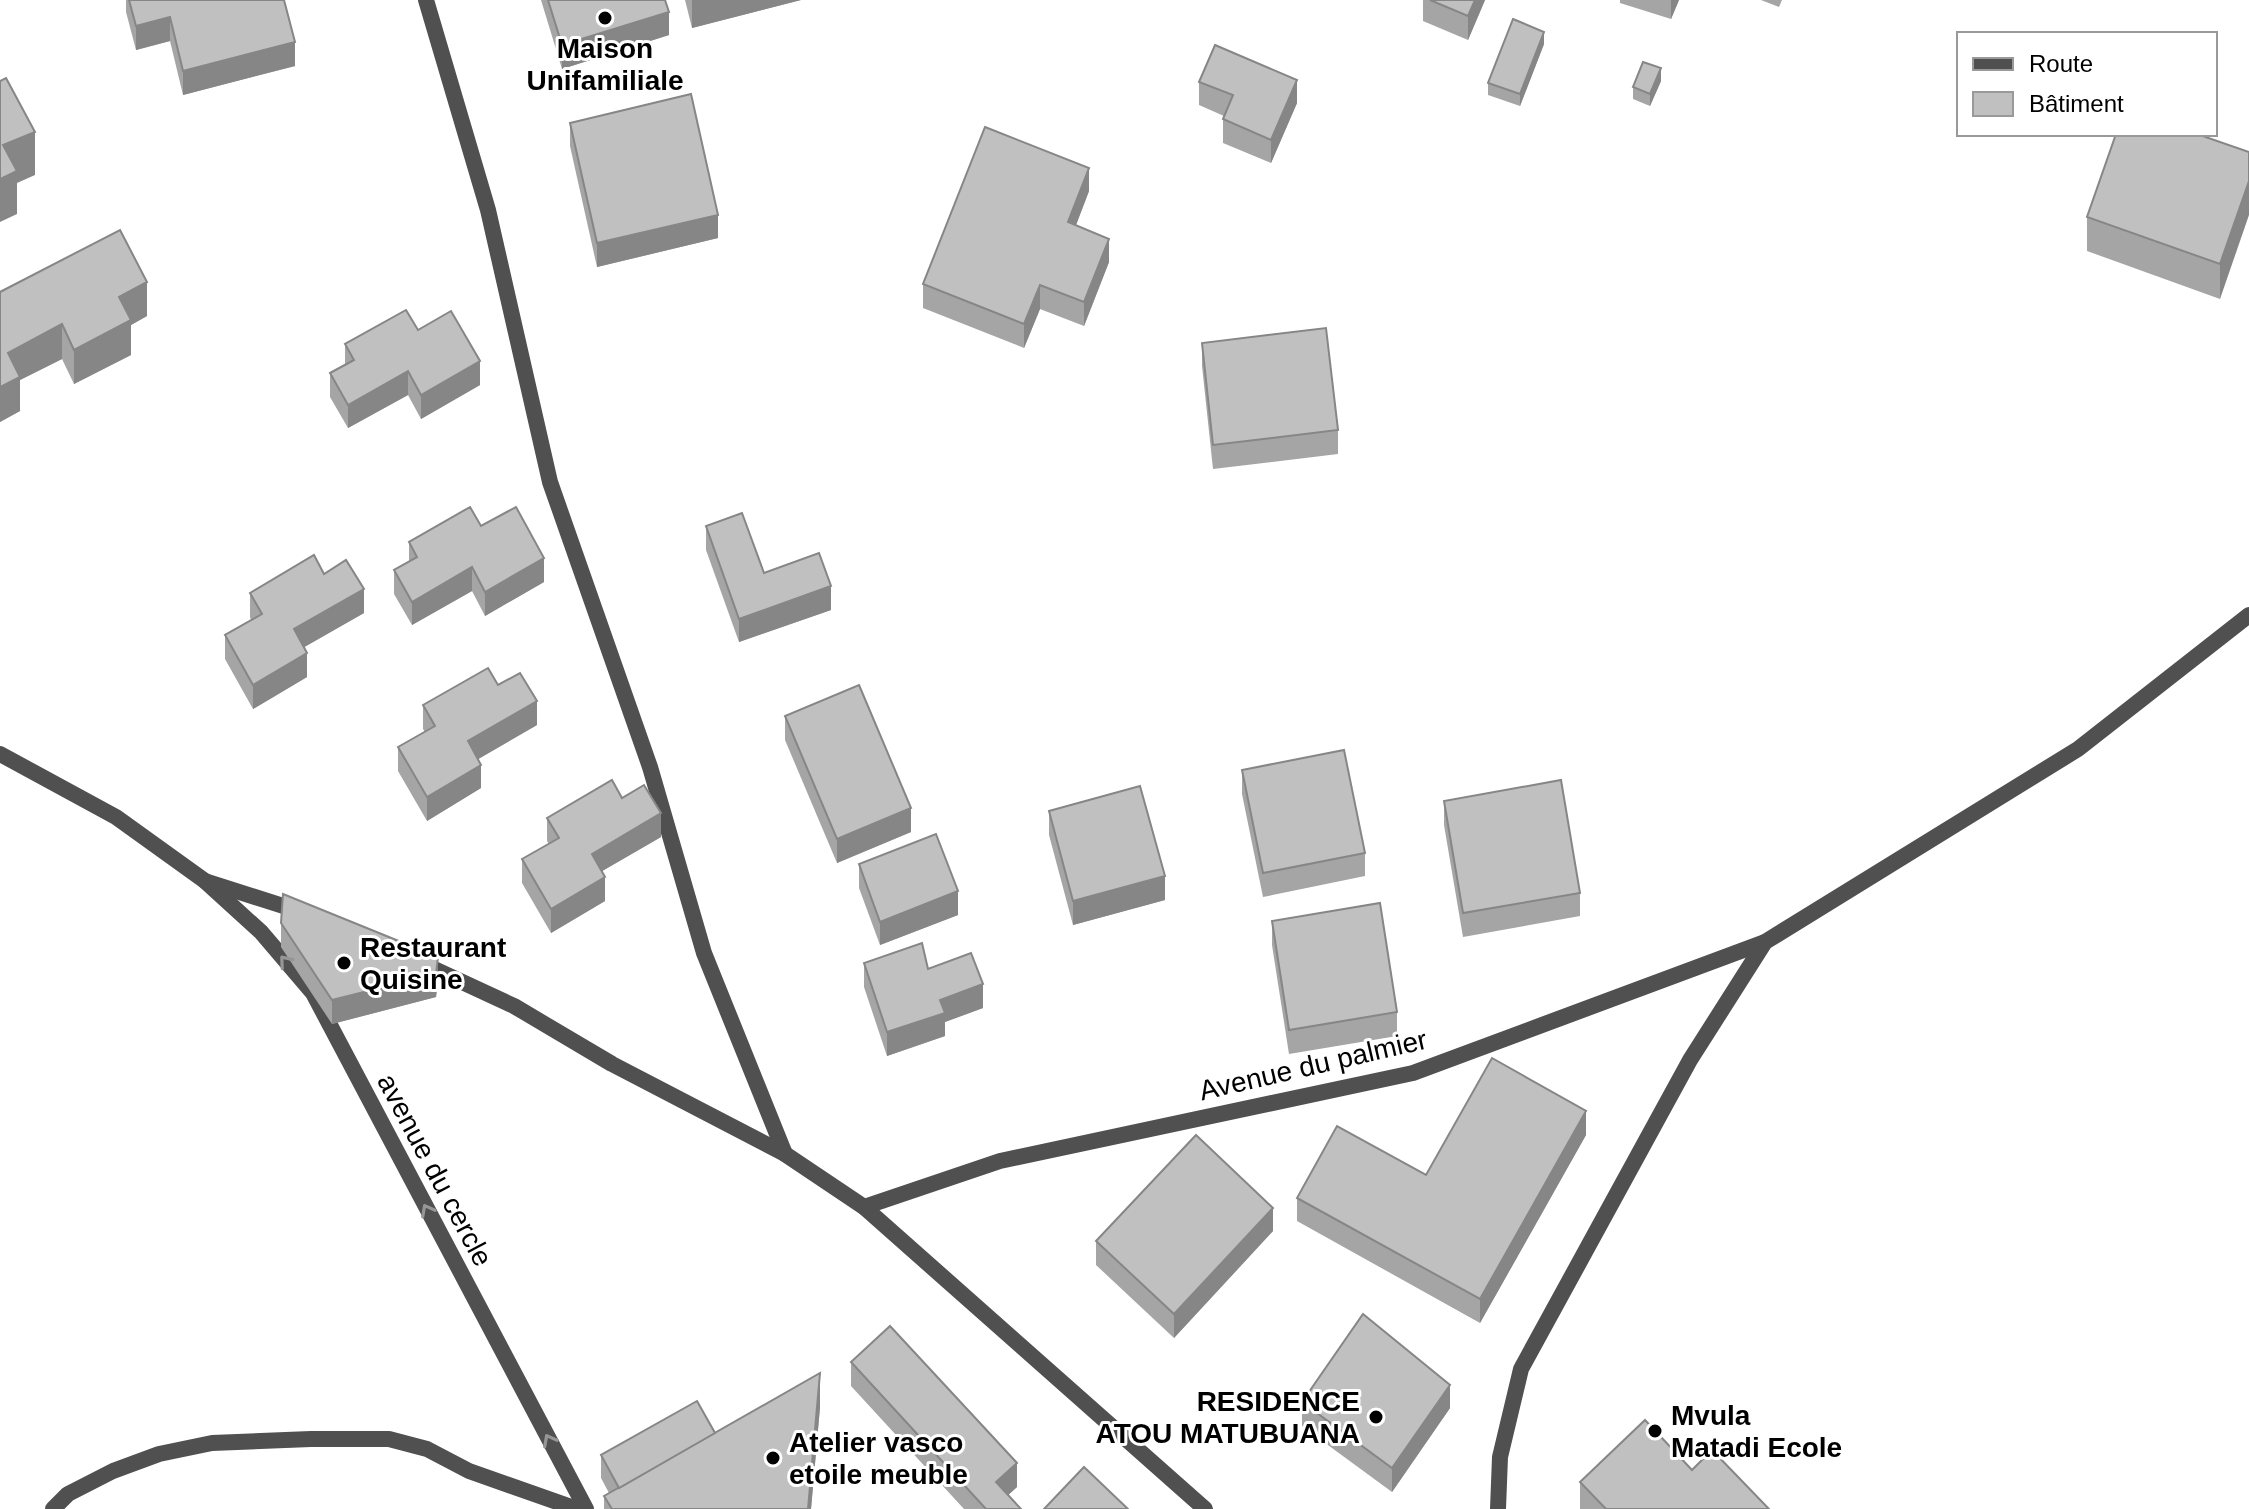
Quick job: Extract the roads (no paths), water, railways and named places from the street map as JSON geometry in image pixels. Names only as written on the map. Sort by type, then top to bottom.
[{"type":"street","points":[[426,0],[488,210],[550,482],[650,767],[704,953],[785,1154]]},
{"type":"street","points":[[1498,1509],[1500,1457],[1521,1369],[1690,1060],[1765,942],[2078,749],[2249,615]]},
{"type":"street","points":[[0,754],[116,817],[205,881],[316,917]]},
{"type":"street","name":"avenue du cercle","points":[[205,881],[261,932],[313,993],[586,1509]]},
{"type":"street","name":"Avenue du palmier","points":[[864,1207],[1000,1161],[1413,1073],[1765,942]]},
{"type":"street","points":[[401,954],[514,1006],[612,1064],[785,1154],[864,1207],[1205,1509]]},
{"type":"street","points":[[53,1509],[68,1494],[113,1471],[172,1451],[212,1443],[389,1439],[427,1449],[469,1471],[577,1509]]},
{"type":"place","name":"Maison Unifamiliale","points":[[605,18]]},
{"type":"place","name":"Restaurant Quisine","points":[[344,963]]},
{"type":"place","name":"RESIDENCE ATOU MATUBUANA","points":[[1376,1417]]},
{"type":"place","name":"Mvula Matadi Ecole","points":[[1655,1431]]},
{"type":"place","name":"Atelier vasco etoile meuble","points":[[773,1458]]}]
